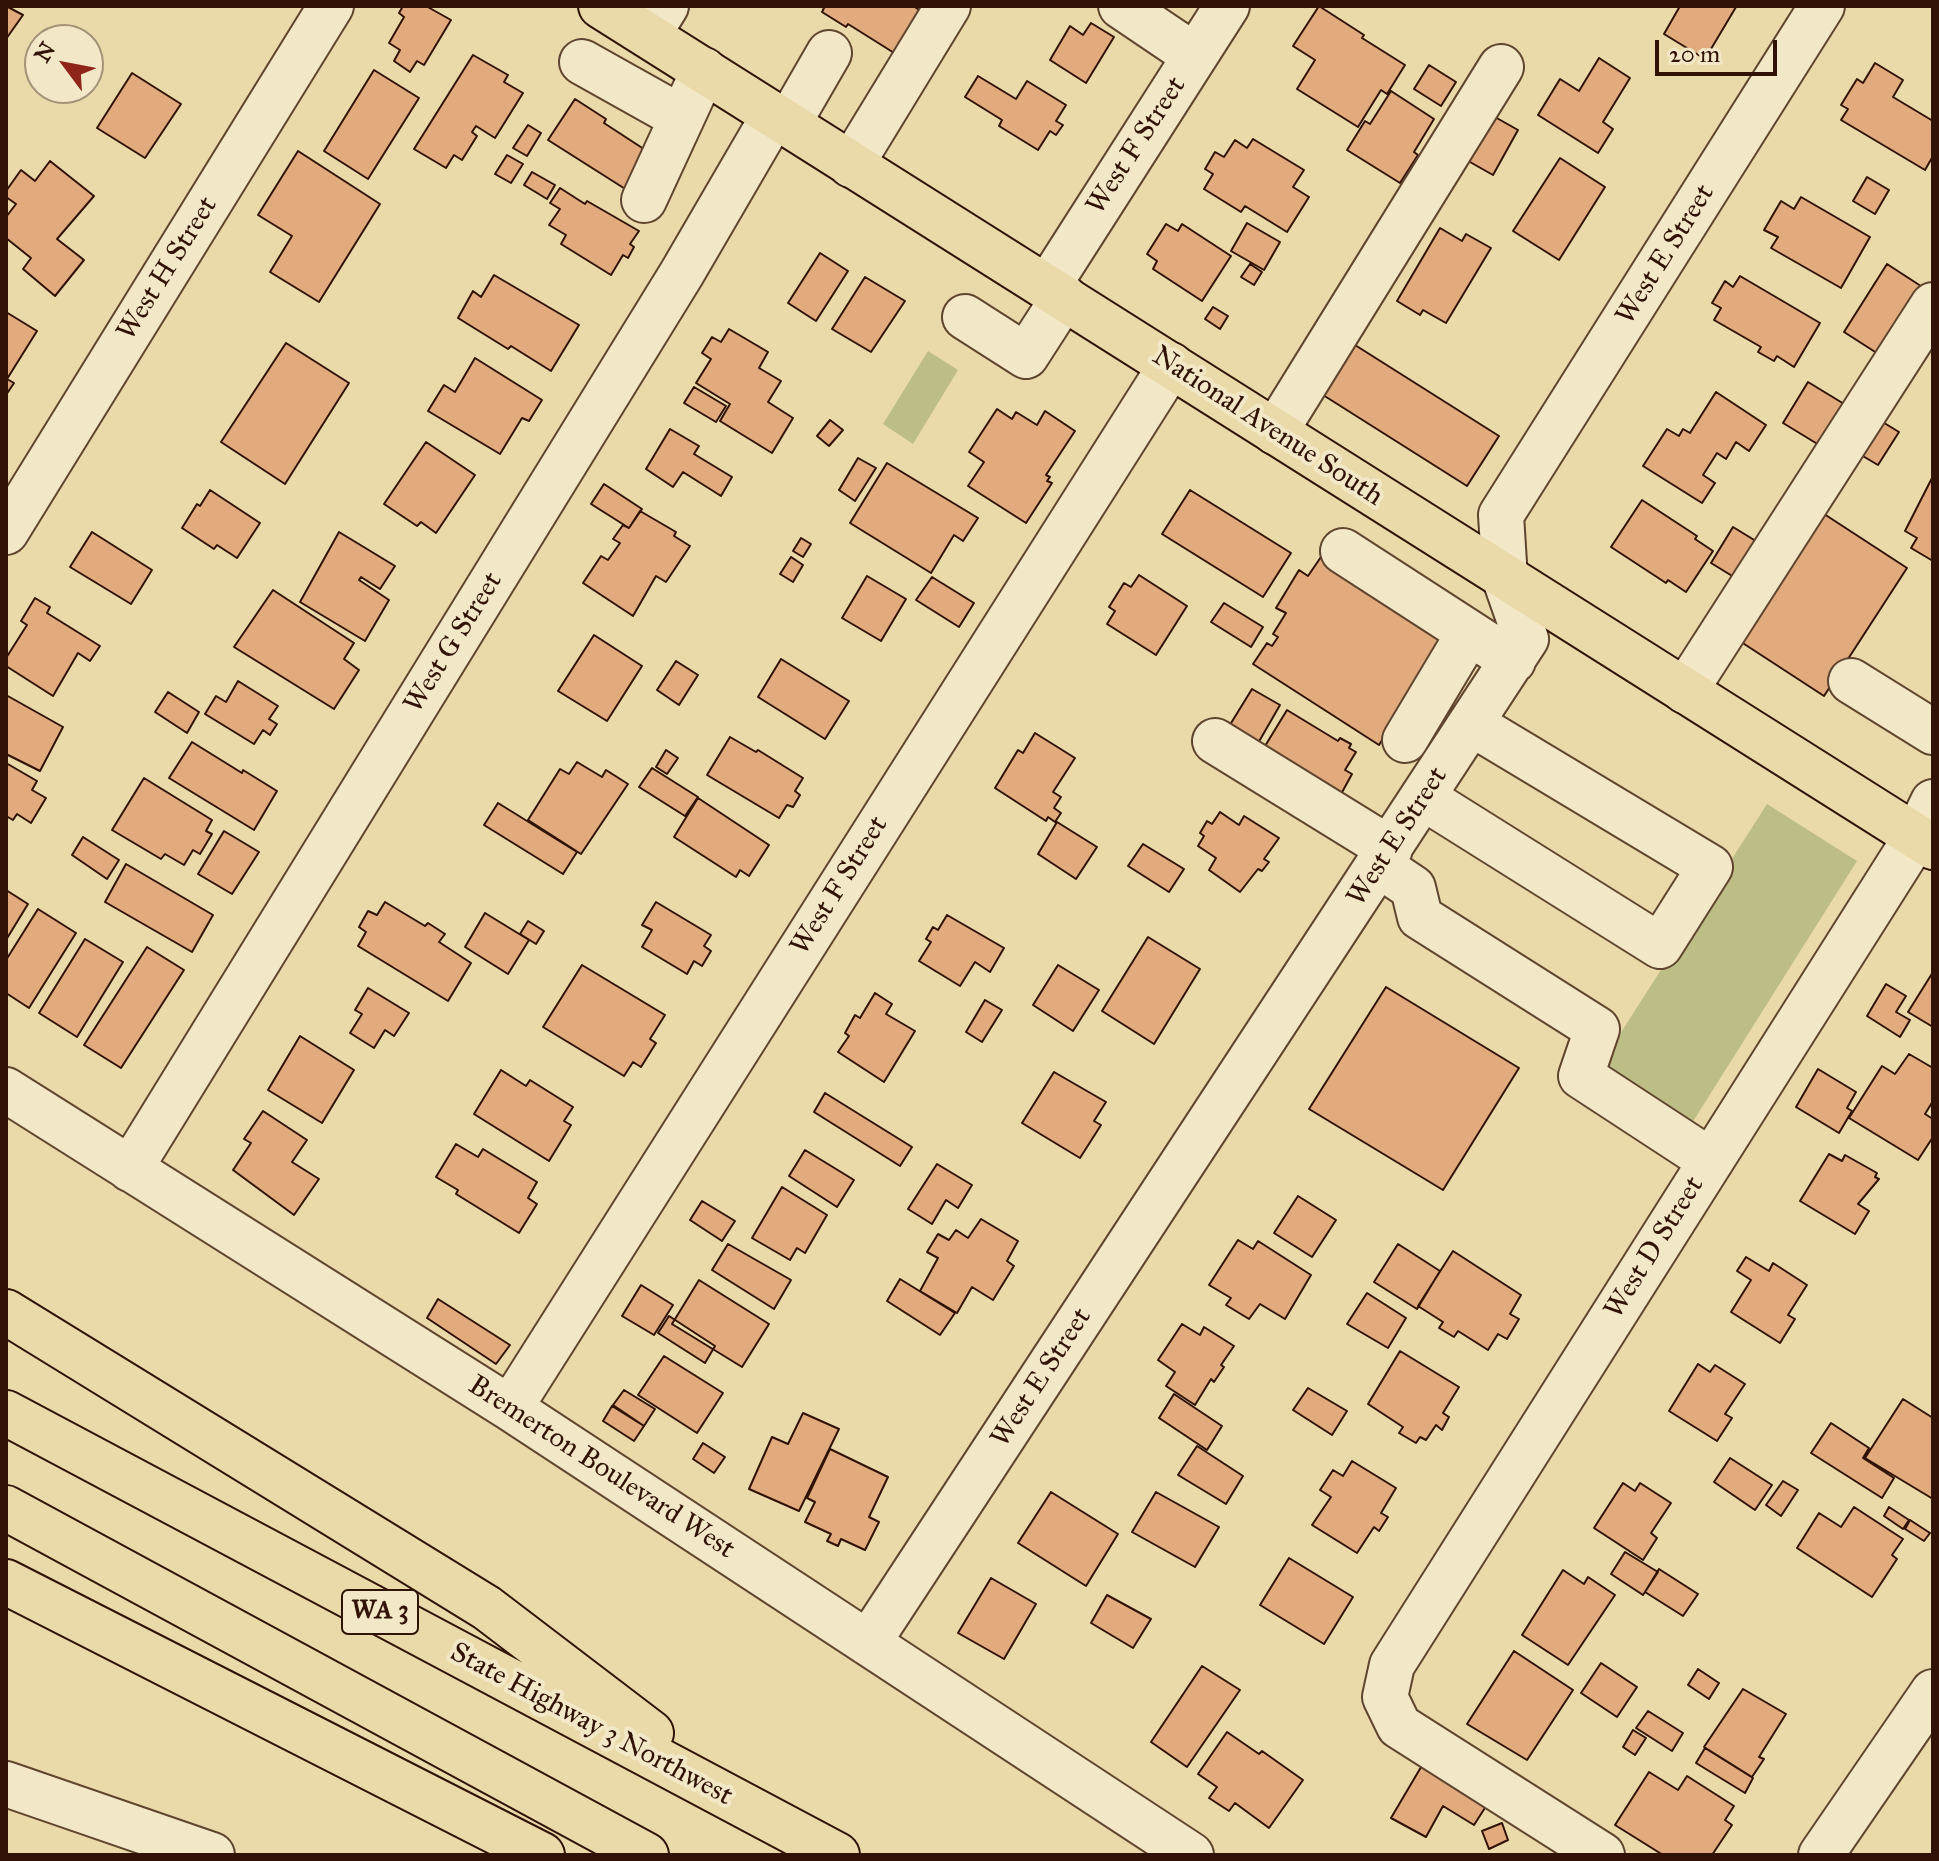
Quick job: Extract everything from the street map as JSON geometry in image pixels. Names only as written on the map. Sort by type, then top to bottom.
[{"type":"main road","name":"National Avenue South","points":[[601,6],[657,21],[704,70],[851,165],[1685,691],[1927,829]]},
{"type":"main road","points":[[6,1312],[487,1608],[755,1812]]},
{"type":"main road","name":"State Highway 3 Northwest","points":[[6,1413],[837,1855]]},
{"type":"main road","points":[[6,1508],[646,1855]]},
{"type":"main road","points":[[6,1582],[542,1855]]},
{"type":"street","name":"West H Street","points":[[6,532],[331,6]]},
{"type":"street","points":[[851,165],[948,6]]},
{"type":"street","points":[[1121,6],[1195,56]]},
{"type":"street","name":"West F Street","points":[[965,317],[1026,356],[1056,292],[1227,6]]},
{"type":"street","name":"West E Street","points":[[868,1643],[1526,639],[1505,579],[1501,515],[1822,6]]},
{"type":"street","name":"West G Street","points":[[130,1169],[682,273],[781,120],[829,53]]},
{"type":"street","points":[[582,62],[682,118]]},
{"type":"street","points":[[1275,432],[1501,67]]},
{"type":"street","points":[[644,200],[704,70]]},
{"type":"street","points":[[1685,691],[1933,305]]},
{"type":"street","name":"West F Street","points":[[510,1408],[1171,365]]},
{"type":"street","points":[[1343,551],[1513,661]]},
{"type":"street","points":[[1405,740],[1469,633]]},
{"type":"street","points":[[1851,681],[1933,732]]},
{"type":"street","points":[[1424,798],[1660,946],[1710,867],[1472,724]]},
{"type":"street","points":[[1215,741],[1384,857],[1413,888],[1420,917],[1597,1029],[1581,1076],[1711,1161]]},
{"type":"street","name":"West D Street","points":[[1602,1855],[1399,1726],[1385,1697],[1392,1665],[1711,1161],[1927,829]]},
{"type":"street","name":"Bremerton Boulevard West","points":[[6,1090],[510,1408],[1191,1855]]},
{"type":"street","points":[[1821,1855],[1928,1713]]},
{"type":"street","points":[[6,1784],[212,1855]]},
{"type":"green space","points":[[928,351],[958,370],[913,444],[883,424]]},
{"type":"green space","points":[[1767,804],[1857,861],[1687,1131],[1595,1073]]},
{"type":"building","points":[[6,6],[23,15],[6,39]]},
{"type":"building","points":[[403,6],[426,6],[451,20],[424,65],[417,61],[410,72],[394,61],[400,50],[389,43],[404,17],[399,13]]},
{"type":"building","points":[[820,6],[913,6],[926,14],[899,56],[848,24],[846,27],[822,12],[824,8]]},
{"type":"building","points":[[1319,6],[1405,65],[1387,94],[1381,90],[1358,127],[1297,89],[1315,60],[1293,46]]},
{"type":"building","points":[[1680,6],[1736,7],[1705,59],[1664,34]]},
{"type":"building","points":[[1091,23],[1114,37],[1086,83],[1050,60],[1070,26],[1083,35]]},
{"type":"building","points":[[473,55],[508,75],[504,82],[523,93],[495,138],[476,126],[472,132],[477,136],[462,160],[454,155],[446,168],[414,149]]},
{"type":"building","points":[[1599,58],[1630,78],[1603,122],[1613,129],[1598,153],[1538,115],[1560,79],[1579,91]]},
{"type":"building","points":[[1875,63],[1903,80],[1893,97],[1933,121],[1933,156],[1925,170],[1841,120],[1848,109],[1841,105],[1857,79],[1863,83]]},
{"type":"building","points":[[1429,65],[1456,82],[1441,106],[1414,89]]},
{"type":"building","points":[[374,70],[419,98],[368,179],[324,151]]},
{"type":"building","points":[[132,73],[181,104],[145,158],[97,128]]},
{"type":"building","points":[[978,76],[1016,99],[1027,81],[1066,105],[1056,121],[1063,125],[1056,135],[1050,131],[1038,150],[999,126],[1002,120],[965,97]]},
{"type":"building","points":[[1391,91],[1434,119],[1414,152],[1418,155],[1400,183],[1347,150],[1365,121],[1370,124]]},
{"type":"building","points":[[575,99],[606,119],[604,123],[653,155],[630,192],[548,140]]},
{"type":"building","points":[[1479,108],[1518,130],[1493,175],[1454,153]]},
{"type":"building","points":[[528,125],[541,133],[527,156],[513,148]]},
{"type":"building","points":[[1253,139],[1304,170],[1293,187],[1309,197],[1287,232],[1245,206],[1241,212],[1204,189],[1213,174],[1205,169],[1215,152],[1224,157],[1235,140],[1247,148]]},
{"type":"building","points":[[298,151],[380,204],[319,302],[270,272],[292,236],[258,215]]},
{"type":"building","points":[[507,155],[523,164],[511,183],[495,174]]},
{"type":"building","points":[[1560,158],[1605,187],[1559,260],[1513,231]]},
{"type":"building","points":[[50,161],[94,196],[57,239],[84,260],[55,296],[23,269],[31,258],[6,238],[6,217],[16,204],[6,197],[6,191],[21,170],[35,181]]},
{"type":"building","points":[[532,172],[555,185],[547,199],[524,185]]},
{"type":"building","points":[[1867,177],[1889,190],[1875,214],[1853,201]]},
{"type":"building","points":[[560,188],[639,231],[630,244],[634,247],[628,258],[623,255],[611,275],[561,244],[566,235],[549,225],[560,209],[550,203]]},
{"type":"building","points":[[1801,197],[1870,237],[1841,288],[1771,248],[1778,237],[1764,230],[1781,201],[1794,209]]},
{"type":"building","points":[[1247,223],[1280,242],[1264,270],[1231,251]]},
{"type":"building","points":[[1166,224],[1178,231],[1182,224],[1231,256],[1202,301],[1153,269],[1157,261],[1147,254]]},
{"type":"building","points":[[1440,228],[1462,241],[1466,234],[1491,248],[1446,323],[1423,310],[1420,315],[1397,301]]},
{"type":"building","points":[[820,253],[848,271],[816,321],[788,303]]},
{"type":"building","points":[[1250,264],[1262,272],[1254,285],[1241,277]]},
{"type":"building","points":[[1887,264],[1927,290],[1883,357],[1844,332]]},
{"type":"building","points":[[494,275],[579,325],[551,371],[458,318],[473,291],[481,297]]},
{"type":"building","points":[[1740,276],[1820,323],[1794,367],[1777,356],[1774,361],[1758,352],[1761,347],[1714,320],[1721,308],[1712,303],[1725,281],[1733,287]]},
{"type":"building","points":[[865,277],[905,301],[871,352],[832,329]]},
{"type":"building","points":[[1213,307],[1228,316],[1220,329],[1205,319]]},
{"type":"building","points":[[6,312],[37,331],[7,379],[14,383],[6,395]]},
{"type":"building","points":[[729,329],[768,352],[759,368],[781,381],[768,402],[793,418],[772,453],[720,421],[730,404],[696,383],[711,359],[702,353],[712,337],[721,342]]},
{"type":"building","points":[[286,343],[349,383],[285,484],[221,442]]},
{"type":"building","points":[[1355,345],[1499,436],[1467,486],[1323,395]]},
{"type":"building","points":[[475,358],[542,400],[529,421],[522,418],[500,454],[428,411],[444,385],[455,392]]},
{"type":"building","points":[[1808,382],[1854,410],[1829,451],[1783,423]]},
{"type":"building","points":[[694,387],[726,406],[716,422],[684,403]]},
{"type":"building","points":[[1716,392],[1766,425],[1749,451],[1736,442],[1726,459],[1717,453],[1703,475],[1715,483],[1702,503],[1643,466],[1667,429],[1679,436],[1683,429],[1690,433]]},
{"type":"building","points":[[997,409],[1012,419],[1016,412],[1037,425],[1045,411],[1075,431],[1046,475],[1050,477],[1047,481],[1052,483],[1026,523],[968,486],[984,462],[969,452]]},
{"type":"building","points":[[1876,418],[1899,432],[1878,465],[1856,452]]},
{"type":"building","points":[[830,420],[843,430],[829,446],[817,436]]},
{"type":"building","points":[[670,429],[699,446],[694,454],[732,477],[721,496],[683,472],[673,487],[646,469]]},
{"type":"building","points":[[426,442],[475,475],[436,533],[421,522],[417,526],[384,504]]},
{"type":"building","points":[[858,458],[876,468],[855,501],[839,490]]},
{"type":"building","points":[[887,463],[978,518],[963,541],[954,535],[931,573],[850,523]]},
{"type":"building","points":[[1932,478],[1933,561],[1911,548],[1917,538],[1905,531]]},
{"type":"building","points":[[604,484],[642,509],[629,528],[591,504]]},
{"type":"building","points":[[210,490],[260,523],[237,558],[217,545],[214,549],[182,528]]},
{"type":"building","points":[[1190,490],[1291,553],[1263,597],[1162,534]]},
{"type":"building","points":[[1642,500],[1697,536],[1695,539],[1713,551],[1686,592],[1668,580],[1666,583],[1611,547]]},
{"type":"building","points":[[1818,510],[1907,568],[1824,696],[1735,638]]},
{"type":"building","points":[[640,511],[676,532],[674,536],[690,546],[666,582],[656,576],[633,616],[583,583],[601,556],[608,560],[620,543],[613,539],[623,525],[629,528]]},
{"type":"building","points":[[1733,527],[1764,546],[1742,582],[1711,563]]},
{"type":"building","points":[[92,532],[152,570],[131,604],[70,567]]},
{"type":"building","points":[[339,532],[395,566],[380,589],[361,577],[359,580],[389,600],[365,641],[300,602]]},
{"type":"building","points":[[801,538],[811,544],[803,557],[793,551]]},
{"type":"building","points":[[1323,554],[1447,636],[1379,745],[1253,664],[1267,643],[1272,646],[1278,637],[1273,634],[1286,613],[1276,608],[1299,570],[1308,576]]},
{"type":"building","points":[[791,557],[803,565],[793,582],[780,574]]},
{"type":"building","points":[[1139,575],[1187,606],[1156,655],[1107,624],[1115,611],[1109,607],[1124,583],[1131,587]]},
{"type":"building","points":[[867,576],[906,599],[881,641],[842,618]]},
{"type":"building","points":[[932,577],[974,603],[959,627],[916,600]]},
{"type":"building","points":[[273,590],[354,643],[344,659],[359,670],[334,709],[234,647]]},
{"type":"building","points":[[35,598],[50,607],[47,613],[100,646],[90,661],[78,653],[53,696],[6,666],[6,658],[27,625],[21,621]]},
{"type":"building","points":[[1224,603],[1263,627],[1251,647],[1211,622]]},
{"type":"building","points":[[594,635],[642,666],[607,721],[558,691]]},
{"type":"building","points":[[781,659],[849,701],[825,739],[758,697]]},
{"type":"building","points":[[676,661],[698,675],[679,705],[657,690]]},
{"type":"building","points":[[238,681],[278,706],[269,719],[277,724],[270,735],[263,730],[254,744],[205,714],[216,696],[226,702]]},
{"type":"building","points":[[1252,689],[1280,705],[1257,745],[1228,728]]},
{"type":"building","points":[[168,692],[199,712],[187,733],[155,712]]},
{"type":"building","points":[[6,695],[63,727],[40,771],[6,754]]},
{"type":"building","points":[[1287,710],[1338,741],[1340,738],[1351,744],[1349,748],[1356,752],[1345,770],[1352,774],[1340,796],[1262,751]]},
{"type":"building","points":[[1035,733],[1075,758],[1053,792],[1061,797],[1054,808],[1061,813],[1055,822],[1048,817],[1046,821],[995,788],[1018,750],[1023,753]]},
{"type":"building","points":[[730,737],[803,778],[795,791],[800,795],[793,807],[787,805],[779,818],[707,775]]},
{"type":"building","points":[[192,742],[277,791],[254,830],[169,778]]},
{"type":"building","points":[[666,750],[678,758],[667,774],[656,767]]},
{"type":"building","points":[[577,762],[602,777],[606,770],[628,784],[581,854],[528,820],[560,769],[569,774]]},
{"type":"building","points":[[6,763],[37,781],[32,790],[46,798],[31,823],[17,814],[13,820],[6,816]]},
{"type":"building","points":[[652,768],[698,797],[685,816],[639,787]]},
{"type":"building","points":[[144,778],[212,820],[206,831],[212,834],[200,854],[193,850],[184,865],[165,854],[161,859],[112,830]]},
{"type":"building","points":[[698,798],[769,845],[749,876],[740,870],[736,877],[674,837]]},
{"type":"building","points":[[498,803],[577,852],[563,874],[484,825]]},
{"type":"building","points":[[1220,812],[1239,825],[1244,816],[1279,838],[1264,859],[1269,862],[1262,871],[1258,869],[1240,892],[1209,870],[1216,858],[1198,846],[1204,836],[1200,833],[1207,821],[1212,824]]},
{"type":"building","points":[[1057,822],[1097,847],[1076,879],[1038,854]]},
{"type":"building","points":[[224,831],[259,852],[232,894],[198,874]]},
{"type":"building","points":[[83,837],[119,860],[107,879],[72,855]]},
{"type":"building","points":[[1143,844],[1184,869],[1169,892],[1128,866]]},
{"type":"building","points":[[126,864],[213,915],[192,952],[105,902]]},
{"type":"building","points":[[6,890],[28,904],[6,940]]},
{"type":"building","points":[[385,902],[445,934],[439,942],[471,963],[448,1001],[358,946],[366,932],[359,927],[368,911],[377,915]]},
{"type":"building","points":[[656,902],[711,935],[704,946],[711,951],[702,966],[694,961],[687,974],[642,947],[652,930],[642,925]]},
{"type":"building","points":[[38,909],[76,933],[29,1008],[6,993],[6,960]]},
{"type":"building","points":[[485,913],[529,940],[508,974],[465,947]]},
{"type":"building","points":[[947,915],[1004,948],[990,972],[975,962],[960,986],[919,961],[931,942],[926,939],[933,927],[938,930]]},
{"type":"building","points":[[528,921],[544,931],[536,944],[520,934]]},
{"type":"building","points":[[1148,937],[1200,969],[1154,1044],[1102,1011]]},
{"type":"building","points":[[85,939],[123,962],[77,1037],[39,1013]]},
{"type":"building","points":[[147,947],[184,970],[121,1068],[84,1045]]},
{"type":"building","points":[[582,965],[665,1015],[650,1039],[656,1043],[641,1067],[633,1062],[624,1076],[543,1027]]},
{"type":"building","points":[[1058,965],[1099,990],[1073,1031],[1033,1005]]},
{"type":"building","points":[[1933,972],[1933,1027],[1908,1012]]},
{"type":"building","points":[[1886,984],[1906,996],[1896,1012],[1910,1020],[1900,1037],[1867,1016]]},
{"type":"building","points":[[1386,987],[1519,1068],[1443,1190],[1309,1109]]},
{"type":"building","points":[[368,988],[409,1013],[394,1036],[385,1030],[374,1048],[350,1033],[362,1014],[355,1010]]},
{"type":"building","points":[[875,993],[892,1004],[886,1014],[915,1031],[884,1082],[838,1052],[849,1036],[845,1033],[855,1015],[860,1018]]},
{"type":"building","points":[[985,1000],[1002,1010],[982,1042],[966,1032]]},
{"type":"building","points":[[300,1036],[354,1070],[322,1123],[268,1090]]},
{"type":"building","points":[[1909,1054],[1933,1068],[1933,1101],[1925,1114],[1933,1119],[1933,1137],[1918,1160],[1849,1118],[1882,1066],[1895,1074]]},
{"type":"building","points":[[1818,1069],[1856,1092],[1847,1108],[1852,1111],[1839,1133],[1796,1107]]},
{"type":"building","points":[[501,1070],[526,1086],[530,1080],[573,1107],[564,1121],[571,1125],[549,1161],[474,1114]]},
{"type":"building","points":[[1054,1072],[1106,1102],[1094,1121],[1101,1125],[1080,1158],[1022,1123]]},
{"type":"building","points":[[825,1093],[912,1147],[900,1166],[814,1112]]},
{"type":"building","points":[[263,1111],[307,1140],[292,1162],[319,1179],[294,1215],[233,1170],[251,1143],[244,1139]]},
{"type":"building","points":[[456,1144],[478,1157],[483,1149],[537,1182],[528,1198],[537,1204],[519,1233],[456,1194],[458,1190],[436,1177]]},
{"type":"building","points":[[805,1150],[854,1180],[837,1207],[789,1176]]},
{"type":"building","points":[[1829,1154],[1842,1161],[1845,1155],[1877,1173],[1875,1177],[1879,1179],[1858,1204],[1869,1211],[1855,1234],[1800,1201]]},
{"type":"building","points":[[937,1164],[972,1185],[958,1208],[946,1200],[932,1224],[908,1209]]},
{"type":"building","points":[[782,1187],[827,1215],[805,1253],[797,1248],[790,1260],[752,1238]]},
{"type":"building","points":[[1298,1196],[1336,1220],[1312,1257],[1274,1233]]},
{"type":"building","points":[[702,1201],[735,1221],[722,1241],[690,1220]]},
{"type":"building","points":[[981,1219],[1018,1241],[1007,1261],[1014,1266],[993,1300],[972,1287],[957,1313],[920,1291],[938,1258],[927,1252],[938,1234],[949,1240],[956,1230],[968,1238]]},
{"type":"building","points":[[1238,1240],[1253,1249],[1258,1241],[1311,1275],[1285,1319],[1260,1304],[1249,1319],[1226,1305],[1231,1298],[1209,1285]]},
{"type":"building","points":[[728,1244],[791,1280],[774,1309],[712,1270]]},
{"type":"building","points":[[1398,1244],[1440,1271],[1417,1309],[1374,1282]]},
{"type":"building","points":[[1453,1251],[1521,1295],[1510,1314],[1519,1319],[1507,1339],[1498,1334],[1488,1350],[1458,1331],[1454,1337],[1439,1328],[1443,1322],[1418,1306]]},
{"type":"building","points":[[1746,1257],[1769,1271],[1773,1263],[1807,1285],[1788,1315],[1795,1319],[1780,1343],[1731,1312],[1751,1280],[1737,1271]]},
{"type":"building","points":[[900,1279],[955,1313],[940,1335],[887,1301]]},
{"type":"building","points":[[699,1280],[769,1324],[742,1367],[672,1324]]},
{"type":"building","points":[[641,1285],[673,1305],[654,1335],[622,1316]]},
{"type":"building","points":[[1367,1293],[1406,1318],[1388,1348],[1347,1324]]},
{"type":"building","points":[[438,1299],[510,1345],[496,1364],[427,1318]]},
{"type":"building","points":[[669,1316],[715,1346],[705,1363],[658,1333]]},
{"type":"building","points":[[1182,1324],[1200,1335],[1204,1327],[1234,1346],[1221,1365],[1224,1367],[1214,1382],[1211,1379],[1195,1405],[1166,1386],[1175,1372],[1158,1360]]},
{"type":"building","points":[[1400,1351],[1459,1387],[1443,1413],[1449,1417],[1442,1430],[1436,1425],[1426,1440],[1420,1437],[1416,1443],[1399,1433],[1403,1427],[1368,1404]]},
{"type":"building","points":[[664,1356],[723,1393],[697,1433],[638,1395]]},
{"type":"building","points":[[1698,1364],[1710,1372],[1715,1365],[1745,1384],[1725,1414],[1732,1418],[1717,1441],[1669,1411]]},
{"type":"building","points":[[1308,1388],[1347,1411],[1332,1435],[1293,1410]]},
{"type":"building","points":[[624,1390],[655,1409],[644,1426],[613,1405]]},
{"type":"building","points":[[1174,1394],[1222,1426],[1207,1450],[1159,1418]]},
{"type":"building","points":[[1903,1399],[1933,1418],[1933,1499],[1865,1458]]},
{"type":"building","points":[[612,1406],[644,1426],[634,1441],[603,1421]]},
{"type":"building","points":[[803,1413],[839,1429],[799,1511],[749,1489],[772,1437],[788,1444]]},
{"type":"building","points":[[1831,1423],[1869,1448],[1863,1458],[1894,1478],[1882,1498],[1811,1453]]},
{"type":"building","points":[[703,1443],[725,1457],[714,1473],[693,1459]]},
{"type":"building","points":[[1197,1446],[1243,1476],[1226,1504],[1178,1475]]},
{"type":"building","points":[[830,1449],[888,1477],[869,1517],[879,1522],[865,1550],[841,1539],[838,1546],[827,1541],[831,1534],[805,1522],[815,1502],[807,1498]]},
{"type":"building","points":[[1730,1458],[1772,1485],[1755,1510],[1714,1482]]},
{"type":"building","points":[[1352,1461],[1396,1488],[1381,1513],[1388,1517],[1379,1531],[1374,1527],[1357,1553],[1312,1525],[1331,1497],[1320,1490],[1333,1470],[1343,1476]]},
{"type":"building","points":[[1783,1481],[1798,1490],[1781,1516],[1766,1505]]},
{"type":"building","points":[[1623,1483],[1635,1491],[1640,1483],[1671,1503],[1651,1533],[1657,1538],[1643,1560],[1594,1528]]},
{"type":"building","points":[[1051,1492],[1118,1534],[1086,1586],[1018,1543]]},
{"type":"building","points":[[1156,1492],[1219,1527],[1195,1567],[1132,1532]]},
{"type":"building","points":[[1854,1507],[1903,1539],[1892,1555],[1897,1559],[1872,1597],[1797,1548],[1819,1513],[1841,1527]]},
{"type":"building","points":[[1889,1507],[1909,1520],[1903,1529],[1884,1516]]},
{"type":"building","points":[[1910,1520],[1930,1533],[1924,1541],[1905,1529]]},
{"type":"building","points":[[1625,1552],[1658,1572],[1643,1595],[1611,1574]]},
{"type":"building","points":[[1289,1558],[1353,1597],[1324,1644],[1260,1605]]},
{"type":"building","points":[[1659,1569],[1698,1594],[1683,1616],[1645,1592]]},
{"type":"building","points":[[1563,1570],[1584,1584],[1588,1577],[1615,1595],[1568,1665],[1522,1635]]},
{"type":"building","points":[[991,1578],[1036,1604],[1004,1659],[958,1633]]},
{"type":"building","points":[[1107,1595],[1151,1619],[1133,1648],[1091,1623]]},
{"type":"building","points":[[1514,1651],[1573,1690],[1527,1760],[1467,1724]]},
{"type":"building","points":[[1601,1663],[1637,1687],[1617,1717],[1581,1693]]},
{"type":"building","points":[[1202,1666],[1240,1690],[1187,1767],[1151,1742]]},
{"type":"building","points":[[1698,1669],[1719,1683],[1709,1699],[1688,1685]]},
{"type":"building","points":[[1743,1689],[1786,1714],[1759,1757],[1764,1759],[1752,1777],[1704,1747]]},
{"type":"building","points":[[1648,1711],[1683,1733],[1672,1751],[1636,1728]]},
{"type":"building","points":[[1633,1730],[1646,1738],[1635,1755],[1623,1747]]},
{"type":"building","points":[[1227,1732],[1259,1754],[1262,1751],[1303,1780],[1269,1828],[1235,1803],[1229,1811],[1209,1798],[1217,1787],[1198,1774]]},
{"type":"building","points":[[1705,1748],[1753,1778],[1745,1793],[1696,1763]]},
{"type":"building","points":[[1424,1762],[1490,1800],[1474,1825],[1443,1806],[1426,1837],[1391,1818]]},
{"type":"building","points":[[1649,1772],[1678,1790],[1687,1776],[1734,1806],[1725,1820],[1732,1825],[1712,1855],[1663,1855],[1615,1825]]},
{"type":"building","points":[[1502,1823],[1508,1840],[1489,1849],[1482,1831]]}]
